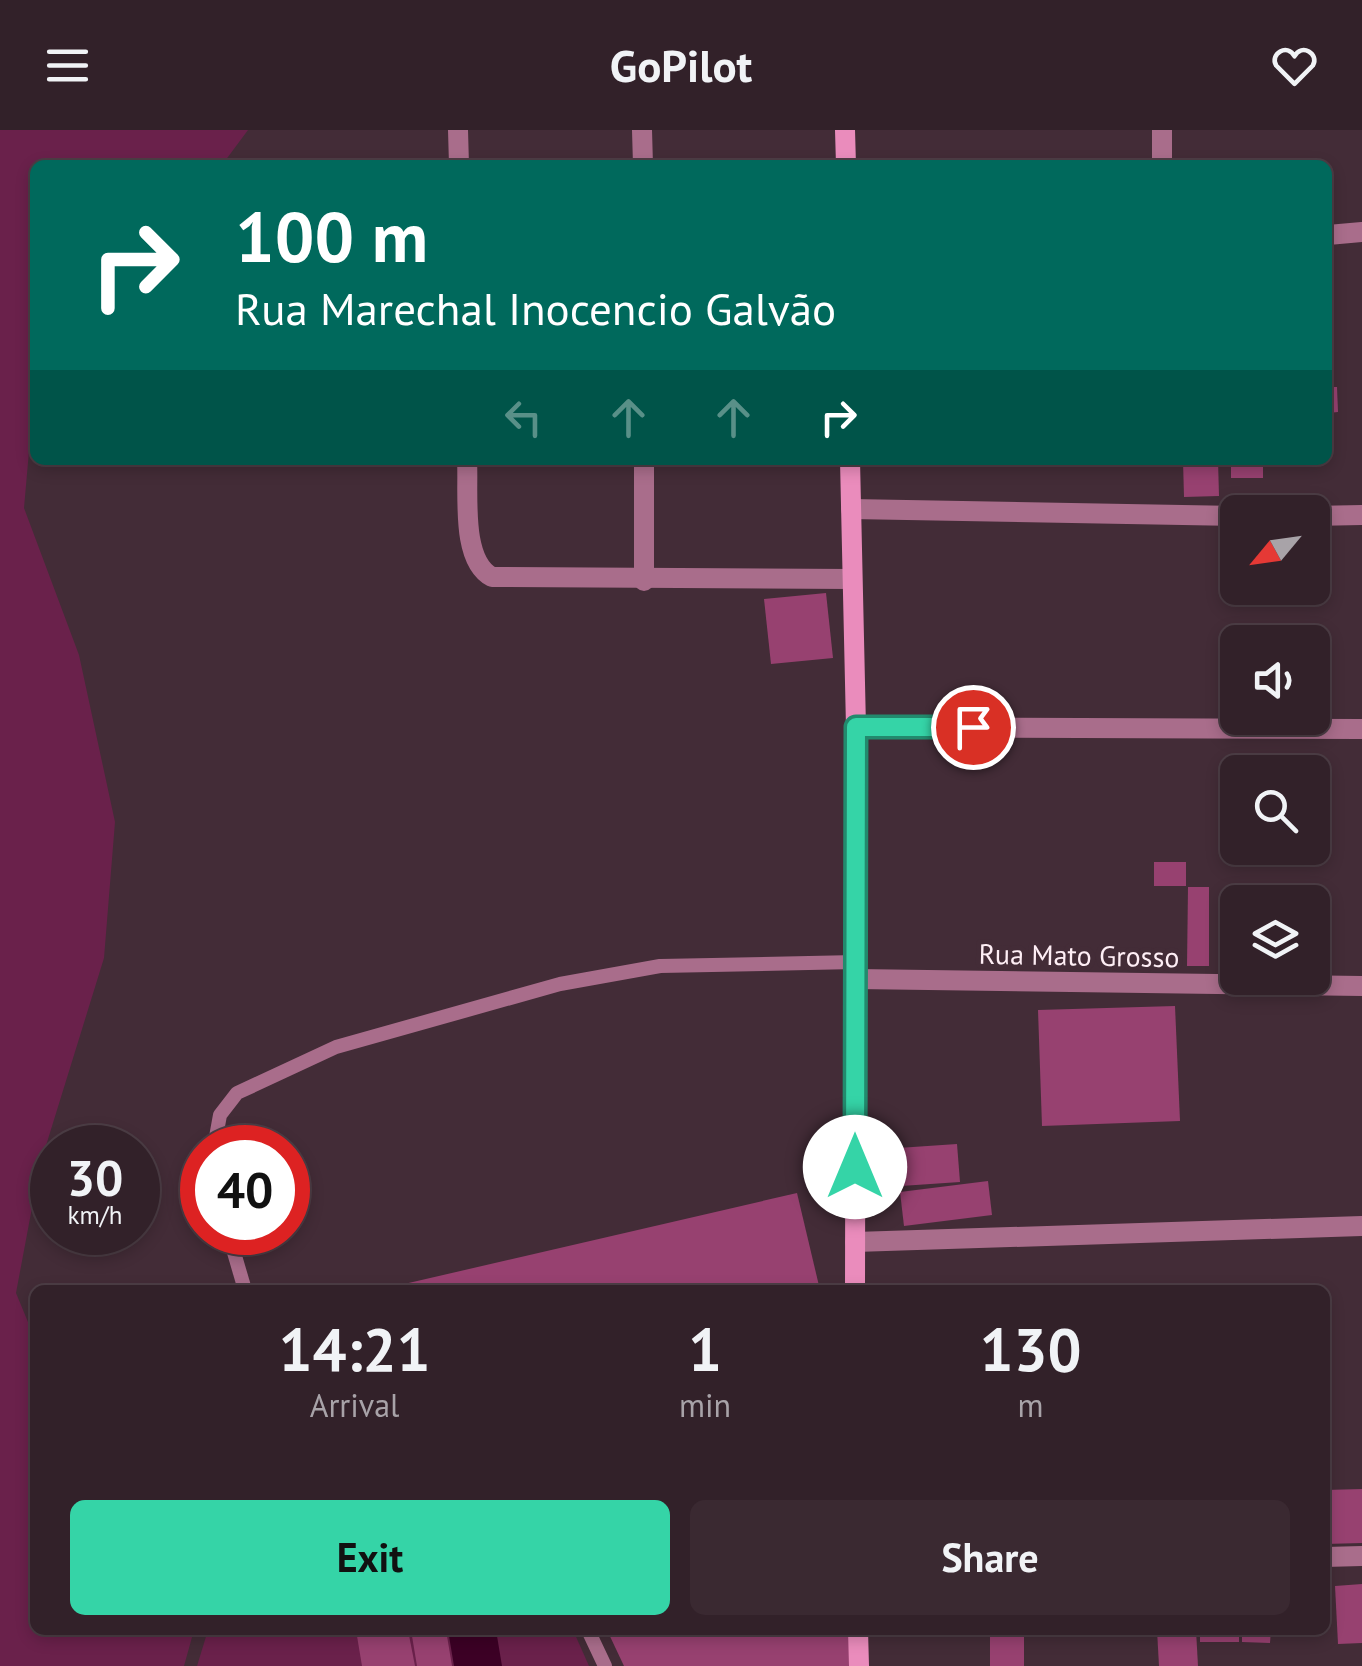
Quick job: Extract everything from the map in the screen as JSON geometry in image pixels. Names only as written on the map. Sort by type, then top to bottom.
[{"type":"street","points":[[458,130],[458,160]]},
{"type":"street","points":[[642,130],[642,160]]},
{"type":"street","points":[[844,130],[846,160]]},
{"type":"street","points":[[1162,130],[1162,160]]},
{"type":"street","points":[[1332,235],[1362,232]]},
{"type":"street","points":[[466,465],[473,554],[482,570],[498,579],[852,579]]},
{"type":"street","points":[[644,465],[644,581]]},
{"type":"street","points":[[850,465],[856,727],[855,1285]]},
{"type":"street","points":[[851,509],[1220,516]]},
{"type":"street","points":[[1330,516],[1362,516]]},
{"type":"street","points":[[856,727],[1362,730]]},
{"type":"street","name":"Rua Mato Grosso","points":[[856,971],[1362,986]]},
{"type":"street","points":[[855,1242],[1362,1226]]},
{"type":"street","points":[[1330,1556],[1362,1556]]},
{"type":"street","points":[[858,1635],[859,1666]]},
{"type":"lane","points":[[218,1125],[220,1116],[237,1093],[336,1047],[560,984],[660,966],[856,971]]},
{"type":"lane","points":[[234,1255],[243,1285]]},
{"type":"lane","points":[[590,1635],[605,1666]]},
{"type":"shaded area","points":[[0,130],[248,130],[226,160],[30,160],[30,440],[24,508],[79,655],[115,822],[104,958],[52,1125],[30,1125],[30,1218],[16,1293],[30,1327],[30,1635],[193,1635],[184,1666],[0,1666]]},
{"type":"shaded area","points":[[206,1635],[575,1635],[589,1666],[197,1666]]},
{"type":"shaded area","points":[[449,1635],[497,1635],[502,1666],[454,1666]]},
{"type":"building","points":[[1332,387],[1337,387],[1338,412],[1332,413]]},
{"type":"building","points":[[1183,465],[1218,465],[1219,496],[1184,497]]},
{"type":"building","points":[[1231,465],[1263,465],[1263,478],[1231,478]]},
{"type":"building","points":[[826,593],[833,658],[771,664],[764,599]]},
{"type":"building","points":[[1154,862],[1186,862],[1186,886],[1154,886]]},
{"type":"building","points":[[1188,887],[1209,887],[1209,966],[1187,966]]},
{"type":"building","points":[[1175,1006],[1180,1121],[1042,1126],[1038,1010]]},
{"type":"building","points":[[957,1144],[960,1182],[901,1186],[898,1148]]},
{"type":"building","points":[[988,1181],[992,1215],[904,1226],[900,1192]]},
{"type":"building","points":[[797,1193],[819,1285],[400,1285]]},
{"type":"building","points":[[1362,1489],[1362,1543],[1330,1544],[1330,1490]]},
{"type":"building","points":[[1362,1584],[1362,1643],[1338,1644],[1335,1586]]},
{"type":"building","points":[[357,1635],[409,1635],[415,1666],[362,1666]]},
{"type":"building","points":[[412,1635],[447,1635],[452,1666],[417,1666]]},
{"type":"building","points":[[609,1635],[855,1635],[856,1666],[624,1666]]},
{"type":"building","points":[[990,1635],[1024,1635],[1024,1666],[990,1666]]},
{"type":"building","points":[[1157,1635],[1196,1635],[1198,1666],[1159,1666]]},
{"type":"building","points":[[1200,1635],[1239,1635],[1239,1642],[1200,1642]]},
{"type":"building","points":[[1242,1635],[1271,1635],[1270,1643],[1242,1642]]},
{"type":"route","points":[[855,1167],[856,727],[973,727]]}]
